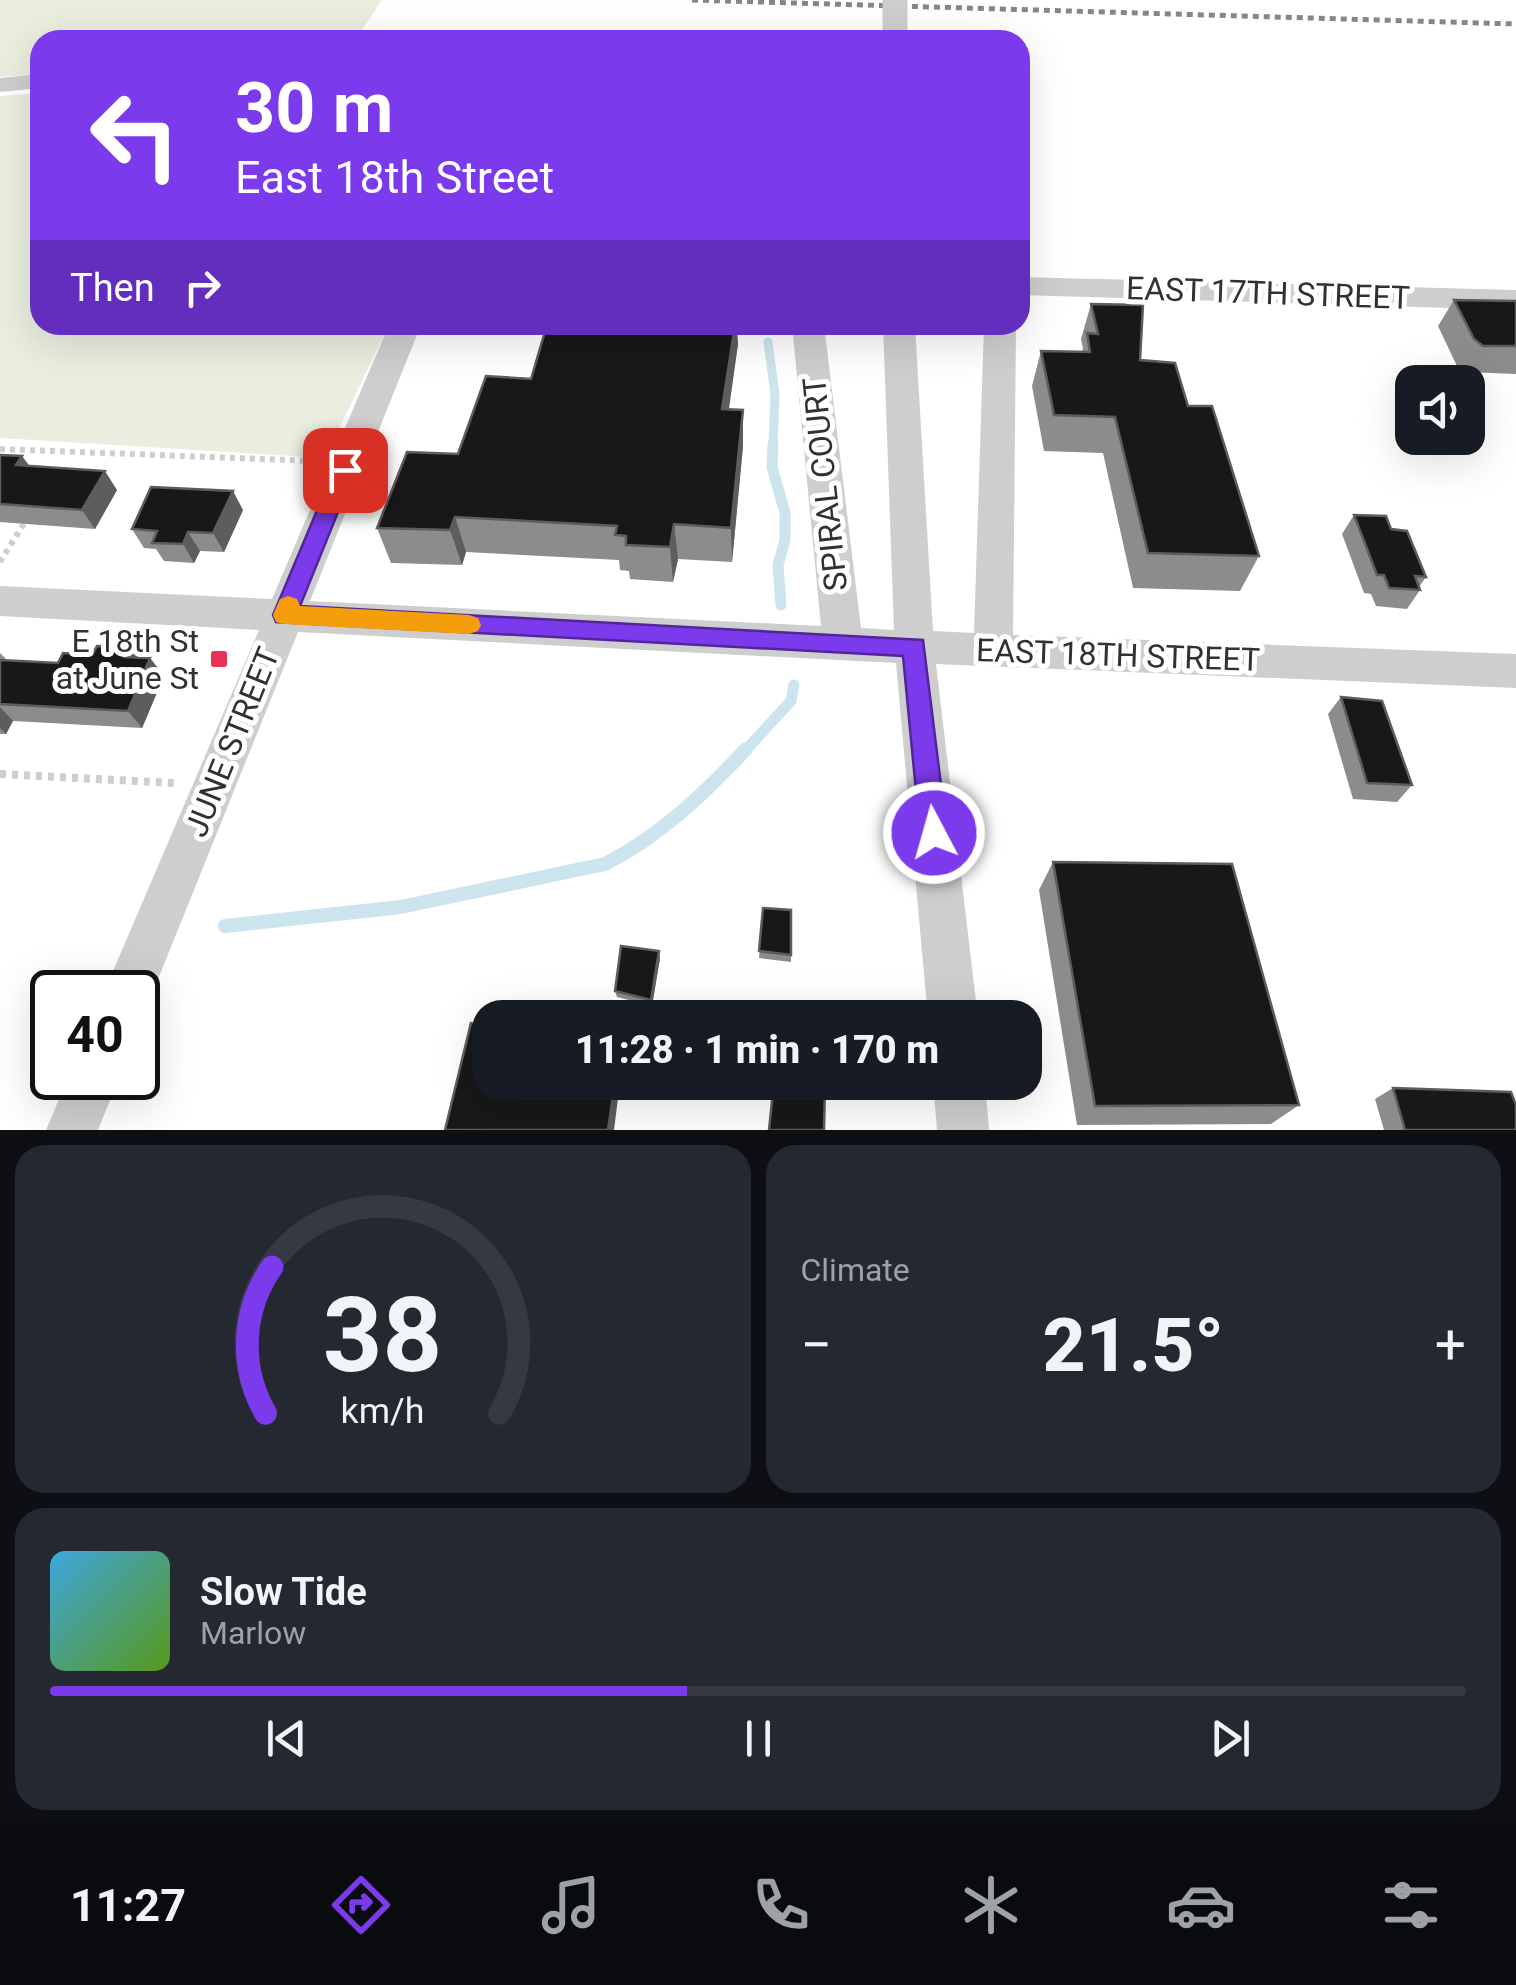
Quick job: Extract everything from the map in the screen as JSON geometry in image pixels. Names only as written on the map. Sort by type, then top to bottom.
[{"type":"street","points":[[894,0],[895,30]]},
{"type":"street","points":[[0,84],[30,82]]},
{"type":"street","name":"EAST 17TH STREET","points":[[1030,286],[1516,300]]},
{"type":"street","name":"JUNE STREET","points":[[138,970],[401,335]]},
{"type":"street","name":"SPIRAL COURT","points":[[809,335],[843,644]]},
{"type":"street","points":[[899,335],[914,647],[950,1000]]},
{"type":"street","points":[[993,650],[1000,335]]},
{"type":"street","name":"EAST 18TH STREET","points":[[0,601],[843,644],[1516,671]]},
{"type":"street","points":[[72,1130],[85,1100]]},
{"type":"street","points":[[960,1100],[962,1130]]},
{"type":"path","points":[[0,449],[320,462]]},
{"type":"path","points":[[58,467],[68,452]]},
{"type":"path","points":[[0,562],[29,515]]},
{"type":"path","points":[[0,774],[180,784]]},
{"type":"shaded area","points":[[0,0],[382,0],[362,30],[30,30],[30,75],[0,77]]},
{"type":"shaded area","points":[[30,94],[30,335],[384,335],[325,458],[0,438],[0,96]]},
{"type":"building","points":[[1454,300],[1516,301],[1516,346],[1483,346],[1474,339]]},
{"type":"building","points":[[1091,304],[1143,305],[1140,360],[1175,363],[1188,406],[1212,406],[1259,556],[1148,553],[1115,417],[1054,415],[1041,351],[1090,352],[1087,333],[1098,334]]},
{"type":"building","points":[[544,335],[733,335],[722,409],[743,410],[731,528],[674,524],[670,547],[626,545],[626,536],[615,535],[617,526],[455,517],[450,530],[377,528],[407,452],[458,454],[486,376],[531,379]]},
{"type":"building","points":[[0,455],[22,456],[16,465],[105,471],[82,510],[0,504]]},
{"type":"building","points":[[151,487],[233,491],[213,533],[188,532],[183,544],[152,543],[157,531],[132,529]]},
{"type":"building","points":[[1354,515],[1386,516],[1391,529],[1407,531],[1426,577],[1415,576],[1420,590],[1389,588],[1384,575],[1377,575]]},
{"type":"building","points":[[97,646],[130,647],[125,657],[150,658],[128,711],[0,704],[0,660],[58,663],[63,653],[92,655]]},
{"type":"building","points":[[1341,697],[1382,701],[1412,785],[1367,783]]},
{"type":"building","points":[[1053,862],[1232,864],[1299,1105],[1095,1106]]},
{"type":"building","points":[[763,908],[791,910],[791,955],[759,951]]},
{"type":"building","points":[[621,946],[659,951],[651,1000],[615,991]]},
{"type":"building","points":[[471,1023],[472,1100],[612,1100],[608,1130],[445,1130]]},
{"type":"building","points":[[1393,1088],[1511,1092],[1516,1105],[1516,1130],[1405,1130]]},
{"type":"building","points":[[772,1100],[825,1100],[824,1130],[769,1130]]},
{"type":"waterway","points":[[768,342],[775,394],[773,446]]},
{"type":"waterway","points":[[773,444],[772,467],[785,513],[785,540],[778,565],[781,605]]},
{"type":"waterway","points":[[744,752],[791,701],[794,685]]},
{"type":"waterway","points":[[225,926],[401,907],[605,864],[680,813],[746,749]]},
{"type":"railway","points":[[692,0],[1516,24]]},
{"type":"slow traffic","points":[[288,606],[284,615],[469,625]]},
{"type":"place","name":"E 18th St at June St","points":[[219,659]]},
{"type":"route","points":[[345,470],[284,615],[914,647],[934,833]]}]
